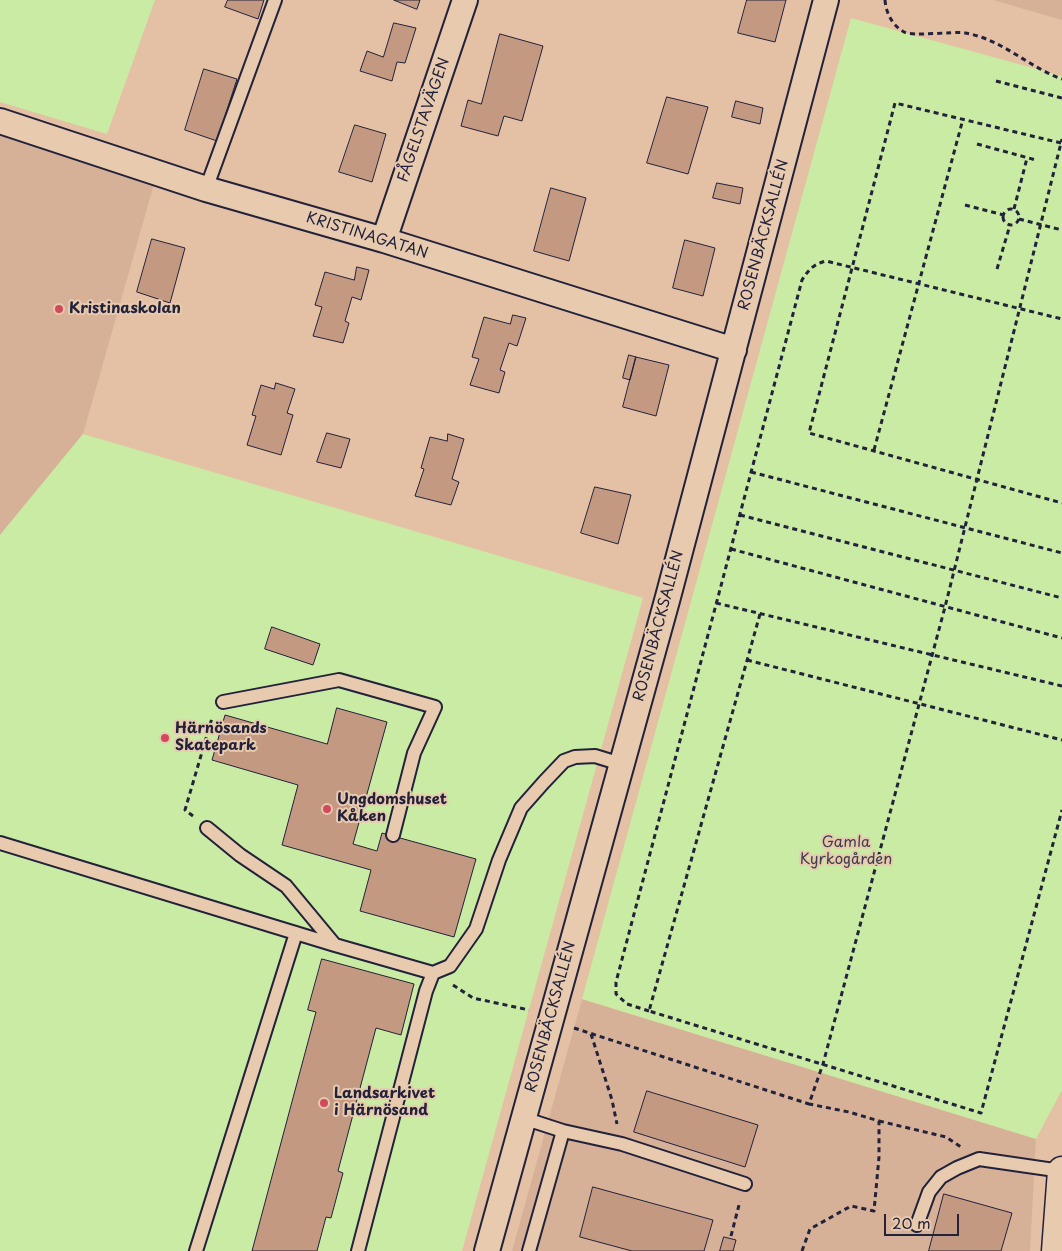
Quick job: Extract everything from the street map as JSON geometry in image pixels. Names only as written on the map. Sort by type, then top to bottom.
[{"type":"main road","points":[[1056,1251],[1062,1171]]},
{"type":"street","name":"FÅGELSTAVÄGEN","points":[[384,240],[465,0]]},
{"type":"street","name":"ROSENBÄCKSALLÉN","points":[[487,1251],[734,350],[826,0]]},
{"type":"street","name":"KRISTINAGATAN","points":[[0,122],[206,189],[384,240],[734,350]]},
{"type":"lane","points":[[206,189],[274,0]]},
{"type":"lane","points":[[223,702],[339,680],[434,707],[414,754],[393,835]]},
{"type":"lane","points":[[0,843],[296,934],[433,973],[450,966],[476,929],[499,860],[521,808],[544,782],[564,761],[575,757],[595,756],[621,764]]},
{"type":"lane","points":[[207,828],[240,856],[286,886],[335,945]]},
{"type":"lane","points":[[196,1251],[296,934]]},
{"type":"lane","points":[[358,1251],[426,991],[433,973]]},
{"type":"lane","points":[[523,1118],[563,1131],[622,1144],[745,1184]]},
{"type":"lane","points":[[533,1250],[563,1131]]},
{"type":"lane","points":[[917,1225],[929,1192],[941,1177],[979,1159],[1062,1171]]},
{"type":"path","points":[[885,0],[890,21],[905,33],[964,33],[984,38],[1004,46],[1051,75],[1062,79]]},
{"type":"path","points":[[996,81],[1062,98]]},
{"type":"path","points":[[809,1104],[823,1064],[945,607],[965,528],[977,479],[1019,308],[1040,224],[1062,142],[895,103],[809,433],[874,450],[977,479],[1062,503]]},
{"type":"path","points":[[874,450],[963,119]]},
{"type":"path","points":[[977,144],[1036,160]]},
{"type":"path","points":[[1014,209],[1027,158]]},
{"type":"path","points":[[964,204],[1004,215]]},
{"type":"path","points":[[1010,225],[1004,220],[1004,215],[1006,211],[1014,209]]},
{"type":"path","points":[[1010,225],[1015,224],[1019,219],[1019,214],[1014,209]]},
{"type":"path","points":[[1019,219],[1062,230]]},
{"type":"path","points":[[997,270],[1010,225]]},
{"type":"path","points":[[1062,319],[826,261],[808,269],[802,280],[730,549],[616,982],[616,994],[627,1004],[981,1114],[1062,810]]},
{"type":"path","points":[[751,472],[1062,553]]},
{"type":"path","points":[[740,515],[1062,598]]},
{"type":"path","points":[[730,549],[1062,638]]},
{"type":"path","points":[[716,603],[1062,686]]},
{"type":"path","points":[[649,1011],[760,614]]},
{"type":"path","points":[[747,660],[1062,740]]},
{"type":"path","points":[[207,828],[185,810],[215,708],[223,702]]},
{"type":"path","points":[[433,973],[473,998],[528,1010]]},
{"type":"path","points":[[574,1028],[809,1104],[946,1137],[979,1159]]},
{"type":"path","points":[[591,1034],[612,1100],[622,1144]]},
{"type":"path","points":[[802,1251],[810,1229],[851,1206],[874,1211],[879,1157],[879,1121]]},
{"type":"path","points":[[731,1236],[745,1184]]},
{"type":"shaded area","points":[[993,0],[1062,0],[1062,20]]},
{"type":"shaded area","name":"Kristinaskolan","points":[[0,134],[154,184],[83,434],[0,535]]},
{"type":"shaded area","points":[[582,999],[1036,1139],[1030,1251],[512,1251]]},
{"type":"green space","points":[[0,0],[155,0],[107,134],[0,102]]},
{"type":"green space","name":"Gamla Kyrkogården","points":[[851,18],[1062,76],[1062,1090],[1036,1139],[582,999]]},
{"type":"green space","points":[[83,434],[643,598],[462,1251],[0,1251],[0,535]]},
{"type":"building","points":[[228,0],[264,0],[258,19],[225,7]]},
{"type":"building","points":[[394,0],[420,0],[417,9]]},
{"type":"building","points":[[747,0],[786,0],[775,42],[738,33]]},
{"type":"building","points":[[394,23],[416,28],[405,63],[397,62],[392,81],[360,71],[367,51],[383,57]]},
{"type":"building","points":[[500,34],[543,46],[522,121],[504,116],[498,136],[461,126],[468,100],[481,104]]},
{"type":"building","points":[[204,69],[237,79],[217,141],[185,130]]},
{"type":"building","points":[[667,97],[708,107],[688,174],[647,163]]},
{"type":"building","points":[[736,101],[763,108],[760,124],[732,117]]},
{"type":"building","points":[[355,125],[386,134],[372,182],[339,172]]},
{"type":"building","points":[[717,183],[743,188],[740,204],[713,198]]},
{"type":"building","points":[[551,188],[586,198],[569,261],[534,251]]},
{"type":"building","points":[[152,239],[185,248],[170,303],[137,292]]},
{"type":"building","points":[[685,240],[715,248],[703,296],[673,288]]},
{"type":"building","points":[[357,267],[369,270],[361,300],[352,297],[345,321],[349,323],[343,343],[313,336],[322,307],[315,305],[325,272],[354,280]]},
{"type":"building","points":[[513,315],[526,318],[517,346],[509,343],[500,370],[505,372],[499,393],[470,385],[479,359],[472,357],[484,317],[510,324]]},
{"type":"building","points":[[629,355],[636,357],[630,380],[623,378]]},
{"type":"building","points":[[636,357],[669,365],[656,416],[623,407]]},
{"type":"building","points":[[276,383],[295,389],[287,413],[293,415],[281,455],[247,445],[256,416],[252,415],[261,385],[274,389]]},
{"type":"building","points":[[327,433],[350,439],[341,468],[317,462]]},
{"type":"building","points":[[448,434],[464,439],[452,479],[459,482],[451,505],[415,496],[424,469],[421,468],[430,437],[447,441]]},
{"type":"building","points":[[595,487],[631,495],[618,544],[581,533]]},
{"type":"building","points":[[272,627],[320,644],[313,665],[265,649]]},
{"type":"building","name":"Ungdomshuset Kåken","points":[[337,708],[387,722],[353,844],[377,851],[382,833],[476,859],[454,937],[360,911],[371,870],[282,845],[298,785],[212,760],[225,715],[327,744]]},
{"type":"building","name":"Landsarkivet i Härnösand","points":[[322,959],[414,984],[401,1035],[376,1028],[338,1171],[343,1173],[331,1218],[326,1217],[317,1251],[252,1251],[316,1012],[308,1010]]},
{"type":"building","points":[[647,1091],[758,1125],[745,1167],[634,1132]]},
{"type":"building","points":[[593,1187],[713,1220],[704,1251],[632,1251],[580,1237]]},
{"type":"building","points":[[944,1194],[1012,1213],[1001,1251],[929,1251]]},
{"type":"building","points":[[724,1237],[736,1240],[733,1251],[720,1251]]},
{"type":"place","name":"Kristinaskolan","points":[[59,309]]},
{"type":"place","name":"Härnösands Skatepark","points":[[165,738]]},
{"type":"place","name":"Ungdomshuset Kåken","points":[[327,809]]},
{"type":"place","name":"Landsarkivet i Härnösand","points":[[324,1103]]}]
